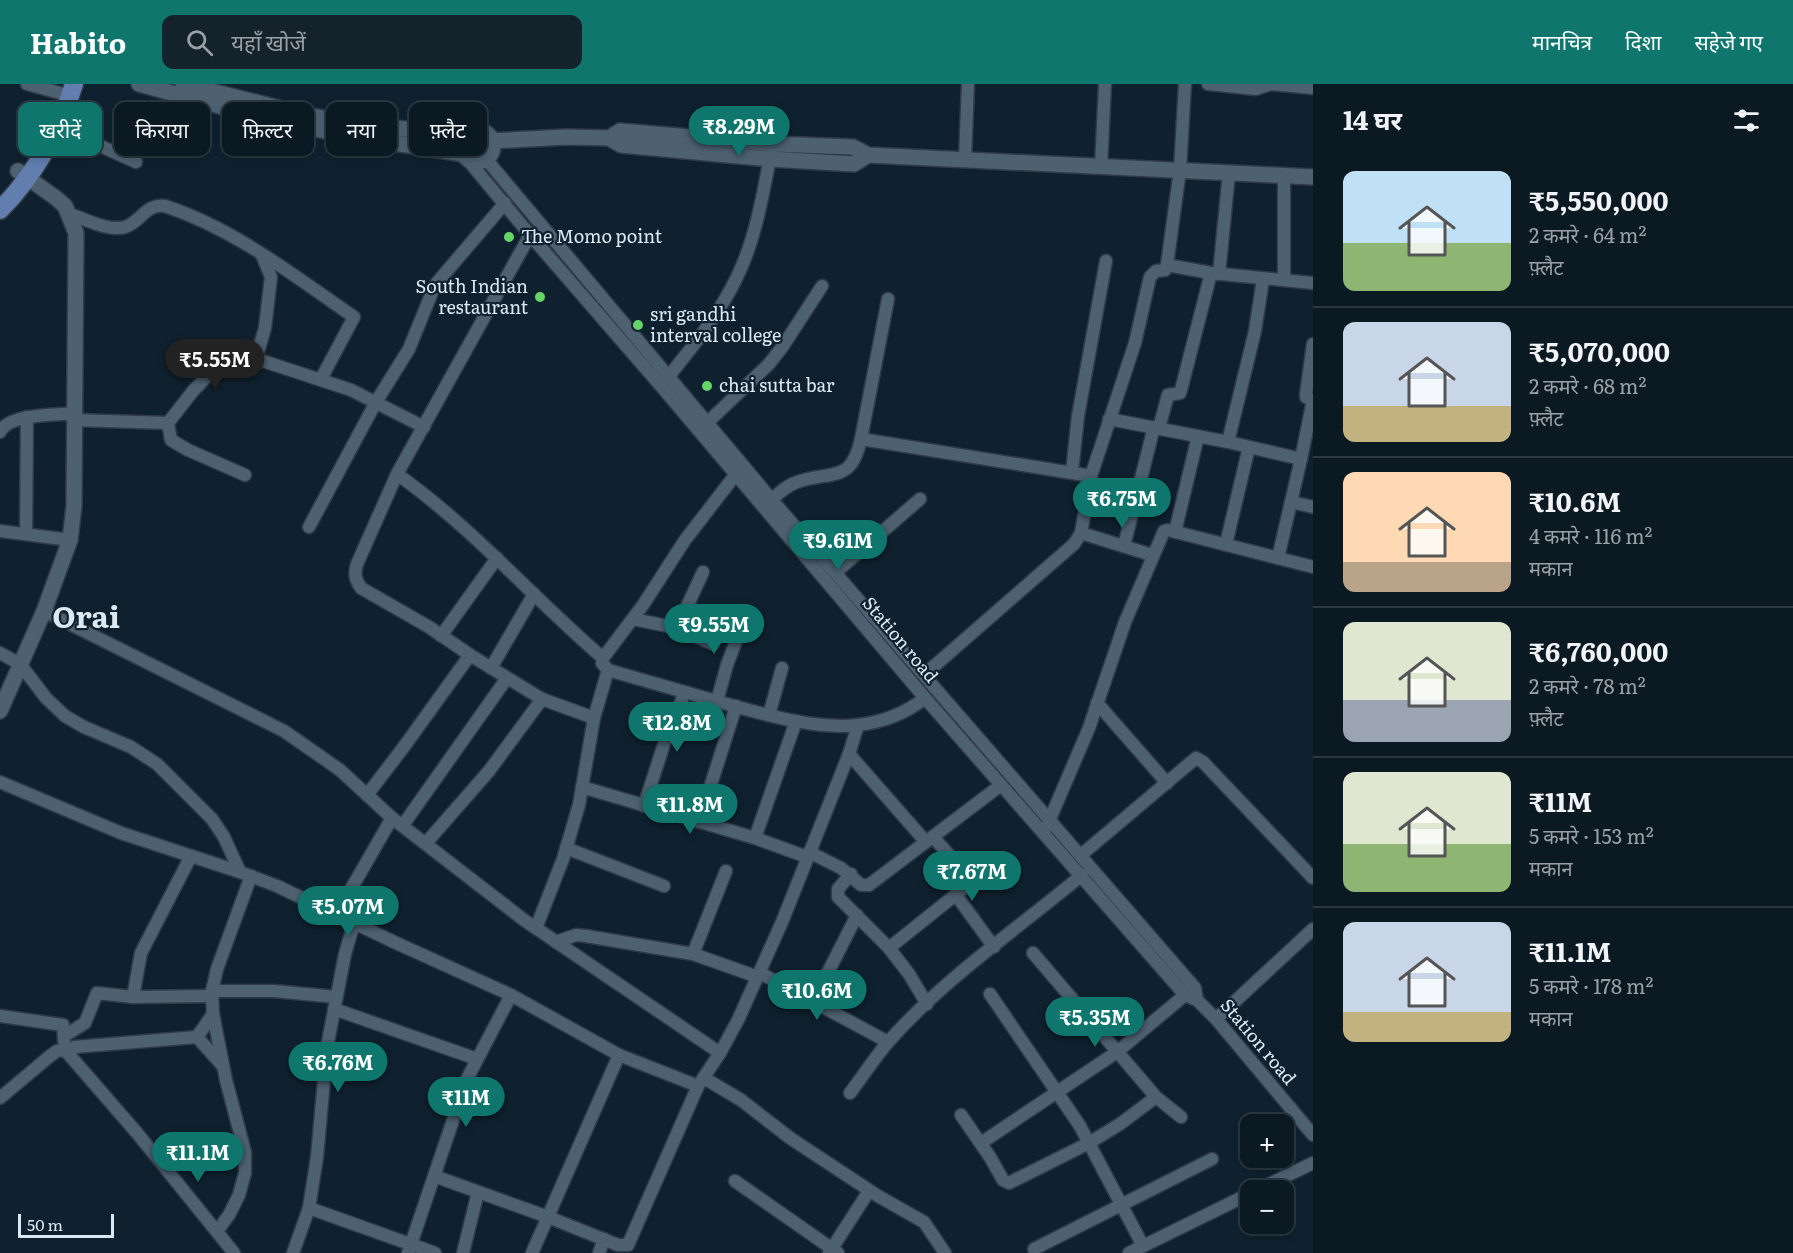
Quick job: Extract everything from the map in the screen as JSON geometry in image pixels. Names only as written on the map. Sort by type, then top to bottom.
[{"type":"main road","points":[[63,102],[66,87]]},
{"type":"main road","points":[[0,195],[23,174],[46,122],[66,87]]},
{"type":"main road","points":[[0,210],[36,156]]},
{"type":"street","points":[[27,84],[66,87]]},
{"type":"street","points":[[139,84],[267,119],[409,146]]},
{"type":"street","points":[[183,84],[307,115],[355,124],[409,129]]},
{"type":"street","points":[[965,160],[968,84]]},
{"type":"street","points":[[1101,167],[1105,84]]},
{"type":"street","points":[[924,675],[1074,544],[1081,533],[1091,476],[1134,343],[1150,277],[1155,271],[1165,270],[1167,265],[1180,170],[1185,84]]},
{"type":"street","points":[[1208,84],[1256,89],[1271,84],[1313,88]]},
{"type":"street","points":[[609,138],[620,131],[773,144],[853,147],[868,155],[1313,177]]},
{"type":"street","points":[[465,156],[477,162],[486,159],[492,151],[492,141],[487,135]]},
{"type":"street","points":[[492,141],[566,137],[609,138],[621,145],[770,159],[854,164],[868,155]]},
{"type":"street","points":[[669,376],[704,332],[738,276],[757,222],[773,144]]},
{"type":"street","points":[[102,147],[136,162]]},
{"type":"street","name":"Station road","points":[[465,156],[530,236],[736,474],[768,503],[836,573],[1050,819],[1195,988],[1197,1000]]},
{"type":"street","name":"Station road","points":[[486,159],[708,422],[768,503],[925,698],[1185,995],[1197,1000],[1216,1019],[1313,1135]]},
{"type":"street","points":[[1124,546],[1156,428],[1168,395],[1180,393],[1215,274],[1228,173]]},
{"type":"street","points":[[0,711],[44,611],[70,540],[74,506],[76,233],[70,214],[56,198],[23,174]]},
{"type":"street","points":[[1284,176],[1284,280]]},
{"type":"street","points":[[309,527],[376,402],[409,349],[435,285],[505,203]]},
{"type":"street","points":[[70,214],[110,227],[123,228],[132,224],[150,208],[165,206],[216,227],[262,254],[354,317],[321,380]]},
{"type":"street","points":[[530,236],[398,474],[354,574],[361,588],[507,678],[542,699],[594,718]]},
{"type":"street","points":[[255,362],[266,328],[271,277],[262,254]]},
{"type":"street","points":[[1072,472],[1078,416],[1106,261]]},
{"type":"street","points":[[1167,265],[1215,274],[1313,283]]},
{"type":"street","points":[[1228,442],[1257,322],[1263,279]]},
{"type":"street","points":[[708,422],[769,364],[822,286]]},
{"type":"street","points":[[768,503],[789,486],[847,470],[853,464],[858,455],[888,299]]},
{"type":"street","points":[[1278,558],[1291,502],[1306,455],[1313,400],[1306,397],[1312,353]]},
{"type":"street","points":[[245,475],[171,441],[168,423],[214,369],[263,361],[351,390],[424,427]]},
{"type":"street","points":[[1,429],[12,421],[27,417],[75,416],[168,423]]},
{"type":"street","points":[[26,534],[27,417]]},
{"type":"street","points":[[1108,419],[1249,447],[1306,455]]},
{"type":"street","points":[[1175,532],[1198,436]]},
{"type":"street","points":[[861,439],[1091,476]]},
{"type":"street","points":[[1226,544],[1249,447]]},
{"type":"street","points":[[398,474],[447,512],[603,658]]},
{"type":"street","points":[[736,474],[685,540],[633,619],[603,658],[602,663],[608,670],[796,721],[858,725],[890,718],[912,708],[925,698]]},
{"type":"street","points":[[836,573],[920,499]]},
{"type":"street","points":[[1291,502],[1313,507]]},
{"type":"street","points":[[0,531],[70,540]]},
{"type":"street","points":[[1045,833],[1097,703],[1125,622],[1164,531],[1226,544],[1313,567]]},
{"type":"street","points":[[1081,533],[1152,555]]},
{"type":"street","points":[[441,636],[497,558]]},
{"type":"street","points":[[677,628],[703,572]]},
{"type":"street","points":[[491,668],[534,594]]},
{"type":"street","points":[[44,611],[284,731],[340,770],[392,818],[536,928],[720,1053]]},
{"type":"street","points":[[633,619],[677,628],[712,644]]},
{"type":"street","points":[[717,701],[727,665],[744,620]]},
{"type":"street","points":[[0,653],[20,664],[46,698],[65,716],[84,727],[131,747],[157,764],[212,819],[245,874],[212,993],[213,1014],[245,1152],[244,1173],[239,1195],[229,1215],[217,1231]]},
{"type":"street","points":[[367,795],[470,655]]},
{"type":"street","points":[[769,715],[782,668]]},
{"type":"street","points":[[536,928],[566,848],[579,805],[594,718],[608,670]]},
{"type":"street","points":[[403,825],[507,678]]},
{"type":"street","points":[[644,806],[684,692]]},
{"type":"street","points":[[426,843],[489,771],[542,699]]},
{"type":"street","points":[[1097,703],[1167,783]]},
{"type":"street","points":[[699,822],[736,706]]},
{"type":"street","points":[[755,838],[796,721]]},
{"type":"street","points":[[434,1176],[623,1246],[628,1245],[701,1082],[738,1020],[759,975],[849,754],[858,725]]},
{"type":"street","points":[[849,754],[929,840],[970,880],[966,888],[889,948]]},
{"type":"street","points":[[1080,855],[1192,760],[1199,758],[1313,878]]},
{"type":"street","points":[[0,782],[121,833],[245,874],[510,995],[619,1055],[701,1082],[741,1100],[790,1138],[900,1210],[924,1222],[945,1253]]},
{"type":"street","points":[[582,786],[808,855],[851,874],[861,885],[869,885],[1001,785]]},
{"type":"street","points":[[336,915],[392,818]]},
{"type":"street","points":[[566,848],[664,886]]},
{"type":"street","points":[[133,996],[141,953],[192,856]]},
{"type":"street","points":[[693,954],[726,871]]},
{"type":"street","points":[[851,874],[837,893],[842,902],[889,948],[909,974],[927,1004]]},
{"type":"street","points":[[850,1093],[888,1042],[927,1004],[994,946],[1082,876]]},
{"type":"street","points":[[956,895],[994,946]]},
{"type":"street","points":[[813,1002],[856,915]]},
{"type":"street","points":[[293,1253],[309,1208],[317,1157],[327,1047],[354,923]]},
{"type":"street","points":[[1216,1019],[1313,929]]},
{"type":"street","points":[[556,942],[576,936],[586,936],[693,954],[759,975],[888,1042]]},
{"type":"street","points":[[1034,953],[1156,1097],[1181,1117]]},
{"type":"street","points":[[64,1036],[85,1023],[98,993],[133,996],[274,991],[335,1003],[477,1059]]},
{"type":"street","points":[[990,994],[1089,1143],[1143,1246]]},
{"type":"street","points":[[409,1249],[467,1079],[510,995]]},
{"type":"street","points":[[981,1143],[1117,1052],[1185,995]]},
{"type":"street","points":[[197,1037],[213,1014]]},
{"type":"street","points":[[0,1016],[63,1025],[67,1052],[234,1253]]},
{"type":"street","points":[[0,1098],[57,1051],[67,1052],[74,1047],[197,1037]]},
{"type":"street","points":[[197,1037],[224,1066]]},
{"type":"street","points":[[532,1253],[619,1055]]},
{"type":"street","points":[[962,1115],[1003,1180],[1010,1183],[1089,1143],[1120,1124],[1156,1097]]},
{"type":"street","points":[[1034,1250],[1212,1159]]},
{"type":"street","points":[[1278,1180],[1313,1163]]},
{"type":"street","points":[[735,1181],[833,1251],[870,1191]]},
{"type":"street","points":[[463,1253],[478,1192]]},
{"type":"street","points":[[1129,1253],[1240,1198]]},
{"type":"street","points":[[309,1208],[409,1249],[435,1253]]},
{"type":"street","points":[[599,1253],[604,1239]]},
{"type":"place","name":"The Momo point","points":[[509,237]]},
{"type":"place","name":"South Indian restaurant","points":[[540,297]]},
{"type":"place","name":"sri gandhi interval college","points":[[638,325]]},
{"type":"place","name":"chai sutta bar","points":[[707,386]]},
{"type":"district","name":"Orai","points":[[86,618]]}]
